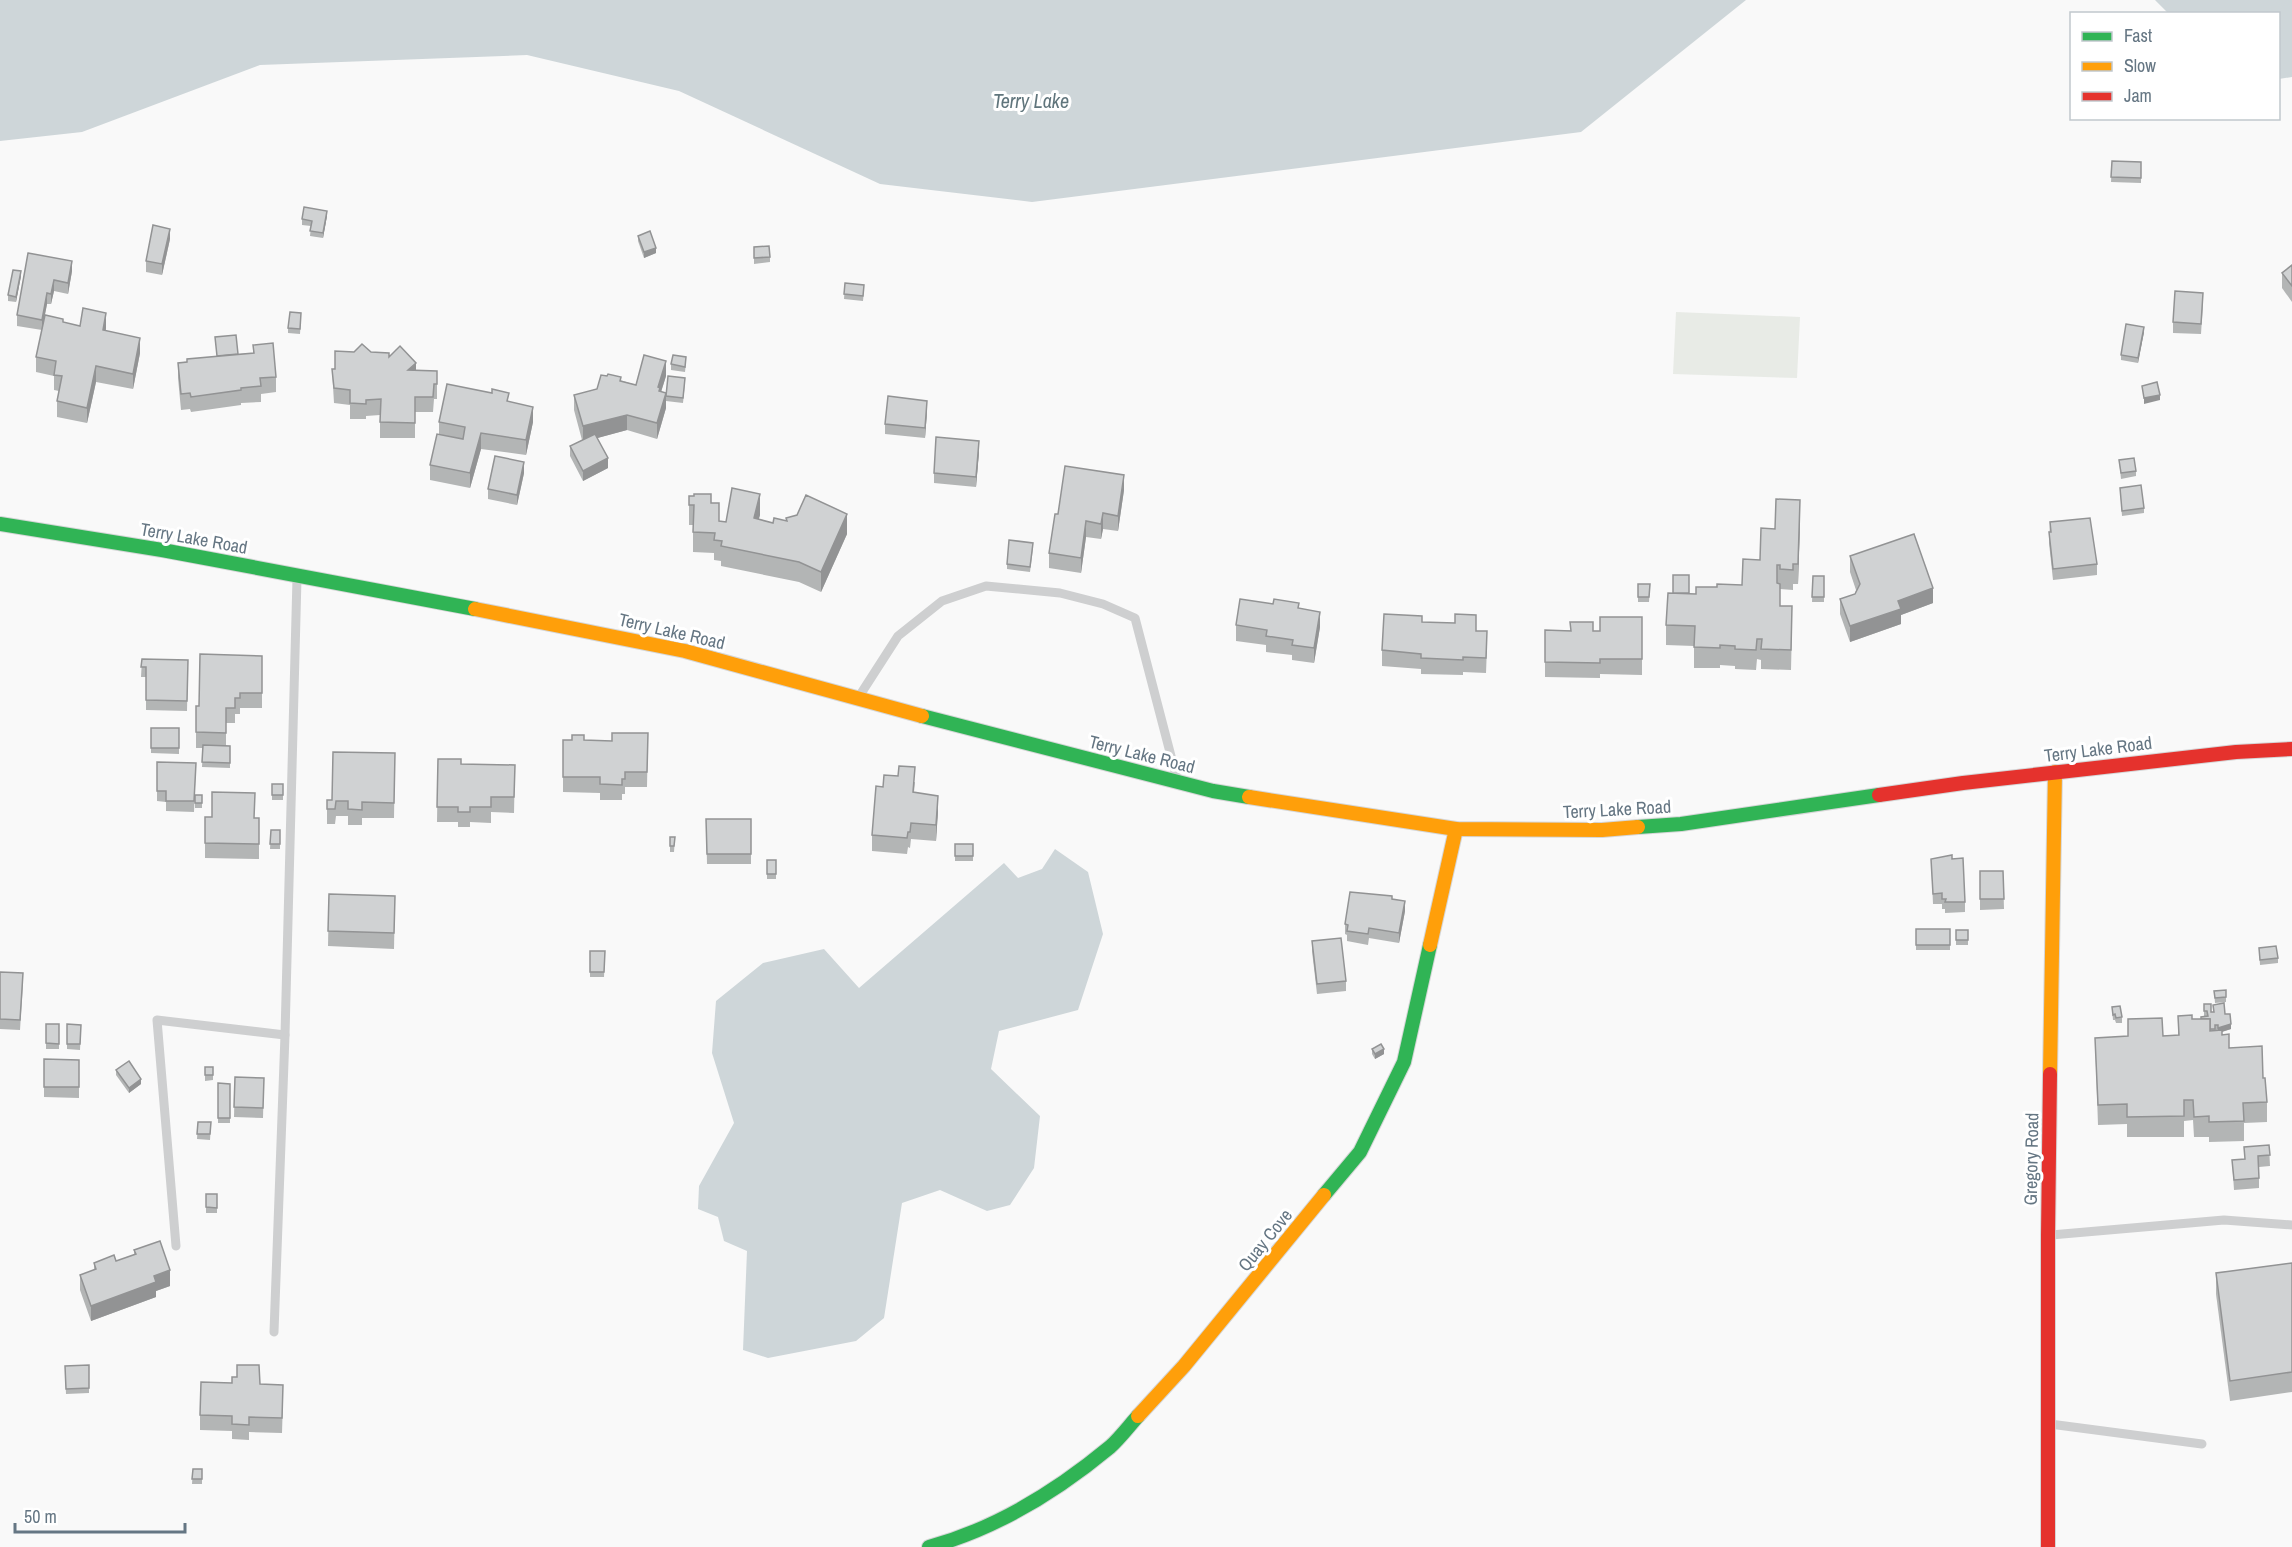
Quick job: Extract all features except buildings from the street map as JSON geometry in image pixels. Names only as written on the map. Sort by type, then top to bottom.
[{"type":"main road","name":"Terry Lake Road","points":[[0,524],[162,550],[618,636],[685,651],[1025,744],[1213,791],[1456,829],[1602,831],[1681,824],[1963,783],[2236,752],[2292,749]]},
{"type":"main road","name":"Gregory Road","points":[[2048,1547],[2050,1424],[2048,1235],[2055,772]]},
{"type":"main road","name":"Quay Cove","points":[[929,1547],[958,1539],[1001,1520],[1044,1495],[1112,1446],[1184,1366],[1360,1152],[1404,1062],[1456,829]]},
{"type":"lane","points":[[274,1332],[285,1035],[297,576]]},
{"type":"lane","points":[[857,698],[898,636],[942,601],[986,586],[1060,593],[1103,604],[1135,618],[1178,782]]},
{"type":"lane","points":[[176,1246],[157,1020],[285,1035]]},
{"type":"lane","points":[[2048,1235],[2224,1220],[2292,1225]]},
{"type":"lane","points":[[2050,1424],[2202,1444]]},
{"type":"shaded area","points":[[1676,312],[1800,317],[1797,378],[1673,374]]},
{"type":"water","name":"Terry Lake","points":[[0,0],[1746,0],[1581,132],[1032,202],[880,184],[679,91],[527,55],[260,65],[82,132],[0,141]]},
{"type":"water","points":[[2155,0],[2292,0],[2292,77],[2280,79],[2280,12],[2167,12]]},
{"type":"water","points":[[1055,849],[1088,872],[1103,934],[1078,1010],[999,1031],[991,1069],[1040,1116],[1034,1168],[1010,1205],[987,1211],[940,1190],[902,1203],[884,1318],[856,1341],[768,1358],[743,1350],[747,1251],[724,1241],[718,1217],[698,1209],[699,1186],[734,1123],[712,1053],[716,1001],[763,963],[824,949],[859,988],[1004,863],[1018,878],[1042,869]]},
{"type":"traffic: fast","points":[[0,524],[162,550],[475,609]]},
{"type":"traffic: fast","points":[[922,716],[1213,791],[1249,797]]},
{"type":"traffic: fast","points":[[1638,827],[1681,824],[1879,795]]},
{"type":"traffic: fast","points":[[1324,1195],[1360,1152],[1404,1062],[1430,945]]},
{"type":"traffic: fast","points":[[929,1547],[978,1530],[1047,1493],[1110,1447],[1138,1416]]},
{"type":"traffic: slow","points":[[475,609],[685,651],[922,716]]},
{"type":"traffic: slow","points":[[2050,1074],[2055,772]]},
{"type":"traffic: slow","points":[[1249,797],[1456,829],[1602,830],[1638,827]]},
{"type":"traffic: slow","points":[[1430,945],[1456,829]]},
{"type":"traffic: slow","points":[[1138,1416],[1184,1366],[1324,1195]]},
{"type":"traffic: jam","points":[[1879,795],[1963,783],[2236,752],[2292,749]]},
{"type":"traffic: jam","points":[[2048,1547],[2050,1074]]}]
